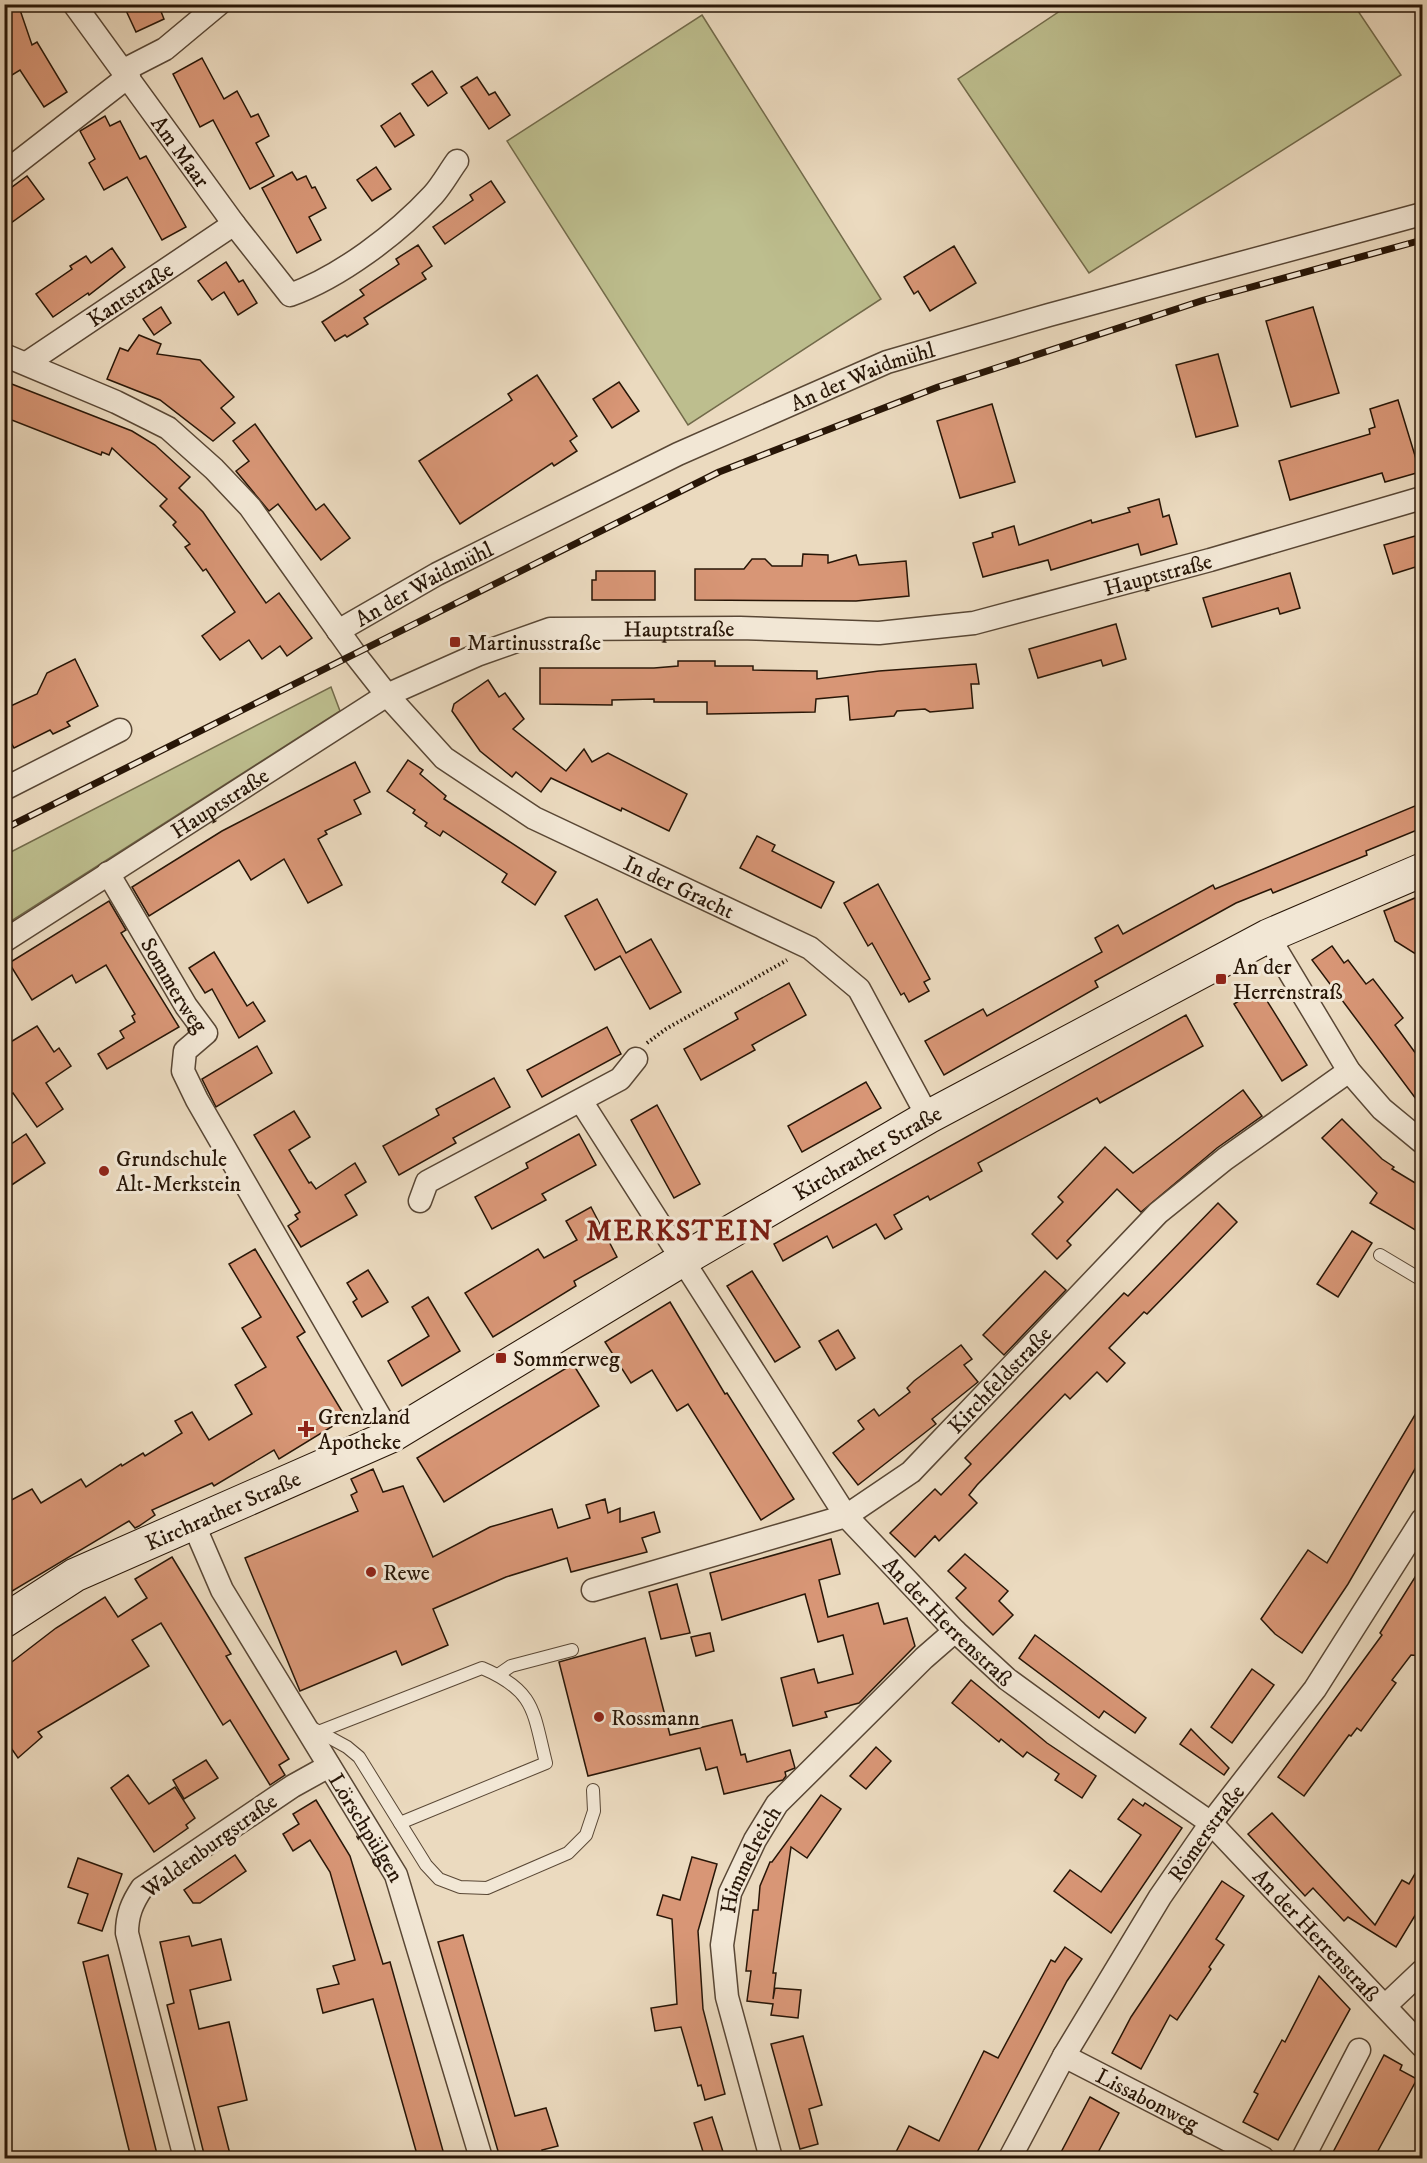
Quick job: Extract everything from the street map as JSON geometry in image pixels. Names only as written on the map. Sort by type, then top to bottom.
[{"type":"main road","name":"Kirchrather Straße","points":[[4,1621],[75,1575],[391,1436],[682,1260],[928,1117],[1268,936],[1422,870]]},
{"type":"street","name":"Am Maar","points":[[74,4],[234,224],[290,295],[309,288],[378,245],[434,195],[457,161]]},
{"type":"street","points":[[4,173],[126,73],[165,49],[219,4]]},
{"type":"street","name":"An der Waidmühl","points":[[338,631],[437,574],[678,454],[886,362],[1049,315],[1422,214]]},
{"type":"street","name":"Kantstraße","points":[[27,363],[234,224]]},
{"type":"street","points":[[4,355],[116,402],[168,428],[250,507],[338,631],[387,695]]},
{"type":"street","name":"Hauptstraße","points":[[4,941],[387,695],[477,655],[550,629],[740,628],[879,633],[974,624],[1210,561],[1422,498]]},
{"type":"street","name":"In der Gracht","points":[[387,695],[444,758],[534,818],[810,948],[859,989],[928,1117]]},
{"type":"street","points":[[4,789],[120,730]]},
{"type":"street","name":"Sommerweg","points":[[108,873],[186,1006],[206,1033],[185,1051],[183,1071],[197,1100],[391,1436]]},
{"type":"street","points":[[1268,936],[1349,1071],[1383,1109],[1422,1142]]},
{"type":"street","points":[[420,1201],[427,1182],[620,1079],[636,1059]]},
{"type":"street","name":"Kirchfeldstraße","points":[[593,1590],[846,1516],[911,1472],[1158,1213],[1225,1159],[1349,1071]]},
{"type":"street","name":"An der Herrenstraß","points":[[581,1101],[846,1516],[955,1631],[1007,1678],[1088,1738],[1211,1823],[1422,2046]]},
{"type":"street","name":"Römerstraße","points":[[1010,2158],[1064,2056],[1160,1897],[1211,1823],[1315,1689],[1422,1520]]},
{"type":"street","name":"Lörschpülgen","points":[[193,1523],[222,1590],[309,1726],[329,1766],[396,1875],[481,2158]]},
{"type":"street","name":"Himmelreich","points":[[771,2158],[727,1997],[722,1946],[730,1893],[755,1840],[777,1804],[924,1658],[955,1631]]},
{"type":"street","name":"Waldenburgstraße","points":[[184,2158],[127,1933],[127,1918],[142,1888],[293,1786],[329,1766]]},
{"type":"street","points":[[1384,2006],[1422,1971]]},
{"type":"street","points":[[1303,2158],[1359,2050]]},
{"type":"street","name":"Lissabonweg","points":[[1064,2056],[1263,2158]]},
{"type":"lane","points":[[1380,1255],[1422,1280]]},
{"type":"lane","points":[[498,1675],[511,1666],[572,1650]]},
{"type":"lane","points":[[309,1726],[482,1668],[498,1675],[524,1694],[532,1710],[546,1763],[400,1823]]},
{"type":"lane","points":[[309,1726],[347,1747],[359,1757],[426,1865],[439,1879],[460,1887],[487,1888],[568,1853],[586,1835],[594,1811],[593,1790]]},
{"type":"path","points":[[636,1059],[647,1043],[666,1029],[810,948]]},
{"type":"green space","points":[[1069,5],[1354,5],[1401,75],[1089,273],[958,79]]},
{"type":"green space","points":[[702,15],[881,299],[688,425],[507,141]]},
{"type":"green space","points":[[331,687],[340,711],[5,925],[5,855]]},
{"type":"building","points":[[4,4],[18,4],[32,45],[37,42],[67,92],[44,107],[20,70],[4,80]]},
{"type":"building","points":[[123,4],[158,4],[164,19],[136,32]]},
{"type":"building","points":[[202,58],[224,99],[237,91],[251,117],[258,114],[269,136],[256,143],[274,176],[250,189],[213,120],[200,127],[173,74]]},
{"type":"building","points":[[432,71],[447,93],[428,106],[412,84]]},
{"type":"building","points":[[477,77],[489,95],[495,92],[510,115],[489,129],[461,87]]},
{"type":"building","points":[[400,113],[414,135],[395,147],[381,126]]},
{"type":"building","points":[[105,116],[110,126],[120,121],[140,159],[146,156],[186,227],[162,240],[127,177],[104,190],[89,163],[95,159],[80,131]]},
{"type":"building","points":[[376,167],[391,189],[372,201],[357,180]]},
{"type":"building","points":[[292,172],[297,180],[306,176],[312,188],[315,187],[326,208],[309,217],[321,240],[297,253],[262,188]]},
{"type":"building","points":[[27,176],[44,199],[4,228],[4,193]]},
{"type":"building","points":[[491,181],[505,202],[445,244],[433,227],[473,200],[470,195]]},
{"type":"building","points":[[418,245],[432,266],[422,273],[426,279],[364,318],[368,324],[347,337],[345,335],[335,341],[322,322],[364,295],[360,290],[399,264],[396,259]]},
{"type":"building","points":[[954,246],[976,283],[930,311],[918,291],[914,294],[904,277]]},
{"type":"building","points":[[112,248],[125,267],[89,295],[88,293],[53,317],[36,294],[72,269],[70,266],[86,256],[91,263]]},
{"type":"building","points":[[226,262],[239,282],[243,280],[257,303],[238,315],[224,292],[212,300],[198,281]]},
{"type":"building","points":[[161,307],[171,323],[154,335],[143,319]]},
{"type":"building","points":[[1313,307],[1339,393],[1291,407],[1266,321]]},
{"type":"building","points":[[139,335],[161,344],[157,354],[200,360],[234,397],[221,408],[235,423],[213,441],[160,400],[107,379],[120,348],[128,351]]},
{"type":"building","points":[[1218,354],[1238,426],[1196,437],[1176,365]]},
{"type":"building","points":[[537,375],[577,436],[570,441],[577,451],[554,466],[552,463],[460,524],[419,461],[512,400],[508,394]]},
{"type":"building","points":[[4,381],[132,431],[155,445],[190,477],[179,488],[203,512],[266,603],[279,593],[312,638],[287,656],[280,646],[262,659],[249,640],[220,660],[202,636],[235,612],[206,569],[203,571],[185,547],[190,544],[173,525],[176,522],[160,506],[167,499],[112,448],[109,455],[102,452],[101,455],[4,417]]},
{"type":"building","points":[[619,382],[639,411],[612,428],[593,399]]},
{"type":"building","points":[[1398,400],[1420,472],[1385,482],[1382,473],[1290,500],[1279,461],[1370,434],[1369,429],[1375,427],[1370,409]]},
{"type":"building","points":[[992,404],[1015,482],[960,498],[937,421]]},
{"type":"building","points":[[255,424],[316,510],[324,504],[350,538],[321,560],[278,504],[269,511],[236,471],[249,461],[233,441]]},
{"type":"building","points":[[1159,499],[1163,517],[1169,515],[1177,544],[1141,555],[1138,544],[1051,570],[1048,560],[983,577],[973,543],[993,537],[992,533],[1014,526],[1019,545],[1091,520],[1092,523],[1130,512],[1128,508]]},
{"type":"building","points":[[1422,534],[1422,565],[1393,574],[1384,545]]},
{"type":"building","points":[[803,554],[828,555],[828,563],[856,555],[859,565],[906,561],[909,596],[856,601],[695,600],[695,569],[744,569],[752,559],[765,559],[772,566],[802,566]]},
{"type":"building","points":[[596,571],[655,571],[655,600],[592,600],[592,580],[596,580]]},
{"type":"building","points":[[1290,573],[1300,608],[1280,614],[1278,608],[1212,627],[1203,598]]},
{"type":"building","points":[[1116,624],[1126,659],[1103,666],[1101,660],[1038,678],[1029,649]]},
{"type":"building","points":[[75,659],[98,706],[67,722],[70,726],[53,734],[50,730],[14,748],[4,730],[4,709],[37,694],[47,673]]},
{"type":"building","points":[[678,661],[715,661],[715,666],[753,666],[753,670],[817,671],[817,679],[879,671],[976,664],[979,684],[971,684],[973,708],[930,712],[925,709],[897,711],[894,716],[850,720],[848,696],[816,699],[815,712],[707,714],[707,702],[654,702],[654,699],[612,700],[612,705],[540,704],[540,668],[654,668],[678,666]]},
{"type":"building","points":[[488,680],[499,697],[505,693],[524,719],[513,729],[566,771],[584,749],[592,762],[608,753],[687,794],[669,831],[551,778],[541,792],[516,772],[512,777],[480,751],[452,711],[454,704]]},
{"type":"building","points":[[408,760],[423,770],[420,774],[446,796],[444,799],[556,872],[535,905],[502,882],[507,874],[443,831],[440,836],[425,826],[427,823],[413,813],[415,810],[387,791]]},
{"type":"building","points":[[355,762],[370,792],[354,800],[361,814],[325,831],[327,834],[318,839],[342,885],[308,903],[284,859],[251,880],[239,860],[149,916],[132,887],[222,831]]},
{"type":"building","points":[[1422,803],[1422,828],[1366,851],[1367,855],[1273,893],[1271,889],[1236,903],[1095,981],[1098,987],[944,1075],[925,1041],[983,1009],[987,1016],[1102,952],[1095,938],[1118,925],[1123,934],[1213,885],[1215,889]]},
{"type":"building","points":[[757,836],[775,845],[772,851],[834,882],[821,908],[740,868]]},
{"type":"building","points":[[878,884],[930,979],[924,982],[929,991],[909,1002],[904,993],[901,995],[872,943],[868,946],[844,903]]},
{"type":"building","points":[[1422,895],[1422,958],[1395,941],[1384,911]]},
{"type":"building","points":[[597,899],[626,953],[651,939],[681,992],[650,1009],[620,956],[595,970],[565,916]]},
{"type":"building","points":[[109,901],[126,930],[121,933],[179,1027],[107,1069],[98,1054],[124,1038],[120,1031],[135,1022],[132,1016],[135,1014],[106,965],[76,983],[72,975],[32,1000],[9,963]]},
{"type":"building","points":[[1332,946],[1344,963],[1348,960],[1366,984],[1373,979],[1403,1018],[1395,1025],[1422,1062],[1422,1107],[1312,960]]},
{"type":"building","points":[[214,952],[247,1006],[253,1002],[265,1021],[239,1038],[212,989],[205,993],[189,968]]},
{"type":"building","points":[[789,983],[806,1015],[752,1045],[755,1050],[701,1080],[684,1049],[738,1019],[735,1013]]},
{"type":"building","points":[[1259,988],[1307,1065],[1282,1081],[1234,1004]]},
{"type":"building","points":[[1186,1015],[1203,1046],[1100,1103],[1097,1098],[978,1163],[982,1171],[930,1200],[928,1196],[894,1215],[902,1229],[885,1239],[876,1224],[833,1248],[827,1236],[783,1261],[774,1244]]},
{"type":"building","points":[[37,1026],[54,1052],[59,1048],[71,1066],[46,1083],[63,1109],[37,1127],[13,1093],[4,1099],[4,1046]]},
{"type":"building","points":[[607,1027],[621,1054],[542,1097],[527,1070]]},
{"type":"building","points":[[257,1046],[272,1073],[216,1107],[202,1079]]},
{"type":"building","points":[[494,1078],[510,1107],[453,1138],[456,1143],[399,1175],[383,1146],[439,1115],[436,1109]]},
{"type":"building","points":[[866,1082],[881,1108],[802,1152],[788,1126]]},
{"type":"building","points":[[1243,1090],[1262,1116],[1217,1148],[1141,1212],[1117,1189],[1067,1241],[1071,1245],[1057,1259],[1032,1234],[1063,1202],[1058,1197],[1105,1147],[1133,1173]]},
{"type":"building","points":[[657,1105],[700,1184],[674,1198],[631,1120]]},
{"type":"building","points":[[294,1111],[310,1137],[289,1150],[309,1183],[311,1182],[316,1189],[355,1163],[366,1182],[345,1195],[357,1215],[301,1247],[288,1226],[298,1219],[295,1215],[300,1212],[254,1135]]},
{"type":"building","points":[[1342,1119],[1382,1159],[1394,1167],[1392,1169],[1422,1187],[1422,1234],[1370,1203],[1377,1193],[1322,1138]]},
{"type":"building","points":[[26,1134],[45,1163],[4,1190],[4,1149]]},
{"type":"building","points":[[579,1134],[596,1165],[542,1194],[546,1200],[492,1229],[475,1197],[528,1168],[526,1163]]},
{"type":"building","points":[[1218,1203],[1237,1222],[1147,1314],[1144,1312],[1109,1348],[1125,1363],[1107,1382],[1097,1372],[1070,1399],[1065,1394],[977,1485],[969,1495],[977,1503],[939,1541],[935,1536],[915,1557],[890,1533],[935,1489],[941,1495],[971,1464],[965,1458],[1124,1293],[1128,1296]]},
{"type":"building","points":[[591,1207],[617,1257],[574,1281],[576,1286],[493,1337],[465,1293],[538,1249],[544,1258],[577,1240],[566,1221]]},
{"type":"building","points":[[1352,1231],[1372,1243],[1338,1297],[1317,1284]]},
{"type":"building","points":[[255,1249],[305,1332],[297,1337],[346,1418],[279,1459],[274,1450],[214,1486],[212,1483],[152,1510],[155,1515],[135,1528],[129,1521],[4,1596],[4,1504],[32,1489],[41,1503],[81,1479],[86,1487],[121,1464],[122,1466],[143,1453],[145,1456],[182,1433],[175,1421],[192,1412],[209,1440],[252,1414],[235,1385],[266,1367],[242,1328],[261,1317],[229,1264]]},
{"type":"building","points":[[368,1270],[388,1302],[362,1317],[353,1302],[357,1299],[347,1283]]},
{"type":"building","points":[[752,1271],[800,1347],[775,1362],[727,1286]]},
{"type":"building","points":[[1045,1271],[1066,1290],[1004,1355],[983,1335]]},
{"type":"building","points":[[428,1297],[460,1351],[402,1386],[388,1361],[429,1336],[412,1307]]},
{"type":"building","points":[[670,1302],[725,1394],[727,1393],[794,1499],[761,1520],[688,1404],[677,1411],[652,1370],[631,1383],[605,1342]]},
{"type":"building","points":[[838,1330],[855,1358],[836,1370],[819,1341]]},
{"type":"building","points":[[961,1345],[972,1359],[964,1365],[978,1382],[932,1419],[936,1424],[858,1485],[833,1453],[864,1429],[858,1421],[874,1409],[879,1416],[910,1392],[907,1388],[914,1381]]},
{"type":"building","points":[[573,1364],[599,1406],[444,1502],[417,1458]]},
{"type":"building","points":[[1422,1403],[1422,1457],[1348,1584],[1302,1653],[1275,1634],[1261,1619],[1308,1550],[1327,1563]]},
{"type":"building","points":[[373,1469],[383,1492],[403,1486],[433,1557],[490,1527],[552,1509],[558,1528],[590,1518],[586,1505],[605,1499],[608,1513],[620,1508],[620,1522],[654,1512],[660,1532],[642,1538],[647,1552],[571,1572],[567,1558],[506,1577],[433,1609],[448,1645],[402,1665],[396,1651],[300,1691],[245,1558],[358,1511],[351,1495],[357,1492],[351,1479]]},
{"type":"building","points":[[831,1539],[840,1574],[819,1580],[828,1617],[878,1603],[884,1624],[907,1618],[915,1646],[859,1703],[825,1712],[827,1717],[793,1726],[781,1678],[814,1669],[818,1683],[853,1674],[843,1635],[818,1642],[805,1594],[722,1620],[710,1573]]},
{"type":"building","points":[[965,1554],[1008,1591],[999,1601],[1013,1615],[993,1635],[956,1598],[966,1588],[948,1571]]},
{"type":"building","points":[[172,1557],[231,1654],[226,1656],[289,1759],[279,1765],[285,1775],[270,1785],[230,1720],[223,1725],[161,1623],[132,1640],[149,1666],[38,1732],[42,1737],[18,1758],[4,1738],[4,1668],[56,1628],[105,1597],[118,1617],[147,1598],[135,1579]]},
{"type":"building","points":[[1422,1566],[1422,1656],[1411,1655],[1392,1680],[1396,1683],[1361,1731],[1357,1728],[1351,1736],[1349,1735],[1304,1796],[1278,1777],[1382,1635],[1380,1633]]},
{"type":"building","points":[[677,1584],[690,1633],[661,1639],[649,1592]]},
{"type":"building","points":[[710,1633],[714,1651],[696,1656],[691,1637]]},
{"type":"building","points":[[1035,1635],[1146,1718],[1135,1733],[1104,1711],[1099,1718],[1019,1658]]},
{"type":"building","points":[[645,1638],[670,1735],[732,1720],[741,1755],[745,1754],[747,1762],[790,1750],[795,1768],[785,1772],[786,1776],[783,1780],[724,1794],[717,1767],[706,1770],[700,1748],[588,1776],[559,1662]]},
{"type":"building","points":[[1252,1669],[1274,1685],[1232,1743],[1211,1727]]},
{"type":"building","points":[[971,1680],[1047,1743],[1096,1776],[1082,1798],[1055,1780],[1059,1774],[1027,1752],[1023,1757],[1001,1739],[999,1742],[952,1703]]},
{"type":"building","points":[[1191,1729],[1229,1768],[1224,1775],[1180,1744]]},
{"type":"building","points":[[876,1747],[891,1761],[866,1789],[850,1776]]},
{"type":"building","points":[[206,1760],[218,1778],[184,1799],[173,1780]]},
{"type":"building","points":[[128,1775],[149,1804],[175,1787],[195,1818],[186,1825],[188,1828],[154,1852],[111,1788]]},
{"type":"building","points":[[821,1795],[841,1809],[807,1858],[791,1847],[773,1973],[776,1973],[773,1999],[775,1988],[801,1990],[798,2018],[771,2015],[773,2004],[747,2001],[751,1971],[746,1971],[753,1910],[758,1910],[760,1886],[770,1862]]},
{"type":"building","points":[[1133,1799],[1143,1806],[1145,1803],[1182,1828],[1111,1933],[1054,1891],[1070,1870],[1101,1892],[1141,1835],[1118,1819]]},
{"type":"building","points":[[316,1800],[350,1856],[383,1964],[390,1962],[445,2158],[418,2158],[373,1999],[323,2013],[317,1989],[339,1984],[333,1966],[355,1960],[330,1872],[310,1840],[293,1851],[283,1834],[299,1824],[293,1814]]},
{"type":"building","points":[[1272,1813],[1375,1925],[1402,1880],[1409,1884],[1422,1862],[1422,1904],[1396,1947],[1348,1917],[1344,1921],[1313,1888],[1305,1896],[1248,1834]]},
{"type":"building","points":[[235,1855],[246,1871],[200,1903],[193,1903],[184,1890]]},
{"type":"building","points":[[692,1857],[717,1864],[698,1931],[703,2009],[725,2094],[705,2100],[701,2085],[698,2086],[681,2027],[655,2031],[651,2008],[677,2004],[672,1919],[657,1915],[663,1895],[680,1900]]},
{"type":"building","points":[[78,1858],[122,1874],[102,1931],[78,1923],[88,1894],[68,1887]]},
{"type":"building","points":[[1222,1881],[1244,1896],[1216,1939],[1224,1945],[1177,2020],[1170,2015],[1141,2069],[1112,2053],[1131,2017]]},
{"type":"building","points":[[463,1935],[515,2116],[546,2108],[558,2146],[542,2150],[544,2158],[500,2158],[438,1942]]},
{"type":"building","points":[[189,1936],[192,1946],[221,1939],[231,1980],[190,1990],[199,2029],[229,2022],[247,2100],[218,2107],[231,2158],[205,2158],[167,2005],[174,2003],[160,1942]]},
{"type":"building","points":[[1065,1947],[1082,1959],[1067,1981],[974,2158],[893,2158],[909,2126],[939,2141],[984,2051],[998,2058],[1051,1960],[1055,1962]]},
{"type":"building","points":[[108,1955],[158,2158],[131,2158],[126,2138],[83,1962]]},
{"type":"building","points":[[1319,1976],[1350,2009],[1278,2140],[1243,2122],[1258,2094],[1254,2092],[1282,2040],[1285,2042]]},
{"type":"building","points":[[803,2036],[822,2105],[809,2109],[818,2144],[800,2149],[771,2044]]},
{"type":"building","points":[[1384,2055],[1402,2065],[1400,2070],[1417,2079],[1374,2158],[1330,2158]]},
{"type":"building","points":[[1090,2097],[1119,2113],[1095,2158],[1058,2158]]},
{"type":"building","points":[[712,2117],[725,2158],[705,2158],[694,2123]]},
{"type":"railway","points":[[4,829],[719,472],[938,387],[1204,300],[1422,240]]},
{"type":"place","name":"Martinusstraße","points":[[455,642]]},
{"type":"place","name":"An der Herrenstraß","points":[[1221,979]]},
{"type":"place","name":"Grundschule Alt-Merkstein","points":[[104,1171]]},
{"type":"place","name":"Sommerweg","points":[[501,1358]]},
{"type":"place","name":"Grenzland Apotheke","points":[[306,1429]]},
{"type":"place","name":"Rewe","points":[[371,1572]]},
{"type":"place","name":"Rossmann","points":[[599,1717]]},
{"type":"district","name":"MERKSTEIN","points":[[680,1230]]}]
